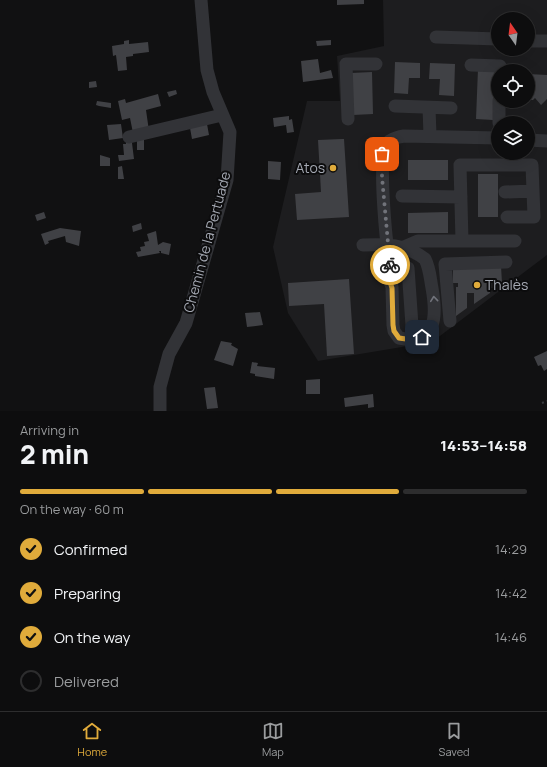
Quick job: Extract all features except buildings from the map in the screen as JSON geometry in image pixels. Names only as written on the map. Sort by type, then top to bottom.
[{"type":"street","name":"Chemin de la Pertuade","points":[[160,411],[160,387],[169,354],[186,323],[227,180],[230,132],[222,115],[207,70],[201,0]]},
{"type":"street","points":[[436,37],[491,40]]},
{"type":"street","points":[[535,41],[547,41]]},
{"type":"street","points":[[348,119],[346,64],[376,64]]},
{"type":"street","points":[[471,65],[491,66]]},
{"type":"street","points":[[395,106],[451,108]]},
{"type":"street","points":[[429,108],[430,135]]},
{"type":"street","points":[[129,137],[222,115]]},
{"type":"street","points":[[363,245],[388,244],[404,247],[419,255],[428,264],[436,309],[428,334],[420,339],[413,340],[399,338],[394,331],[392,288],[389,279],[392,270],[389,264],[388,244],[382,177],[382,154],[386,144],[394,138],[404,136],[430,135],[491,138]]},
{"type":"street","points":[[535,140],[547,141]]},
{"type":"street","points":[[462,241],[460,165],[532,165],[534,217],[507,217]]},
{"type":"street","points":[[505,192],[533,191]]},
{"type":"street","points":[[402,196],[461,196]]},
{"type":"street","points":[[404,247],[418,242],[515,241]]},
{"type":"street","points":[[450,321],[445,264],[506,262]]},
{"type":"street","points":[[408,268],[413,340]]},
{"type":"street","points":[[431,278],[446,276]]},
{"type":"path","points":[[542,403],[547,401]]},
{"type":"shaded area","points":[[383,0],[547,0],[547,255],[432,342],[318,361],[288,313],[273,247],[307,101],[340,101],[337,56],[384,46]]},
{"type":"way so far","points":[[382,154],[382,177],[390,265]]},
{"type":"place","name":"Atos","points":[[333,168]]},
{"type":"place","name":"Thalès","points":[[477,285]]},
{"type":"route","points":[[390,265],[392,270],[389,282],[392,288],[394,331],[399,338],[405,340],[420,339],[422,337]]}]
